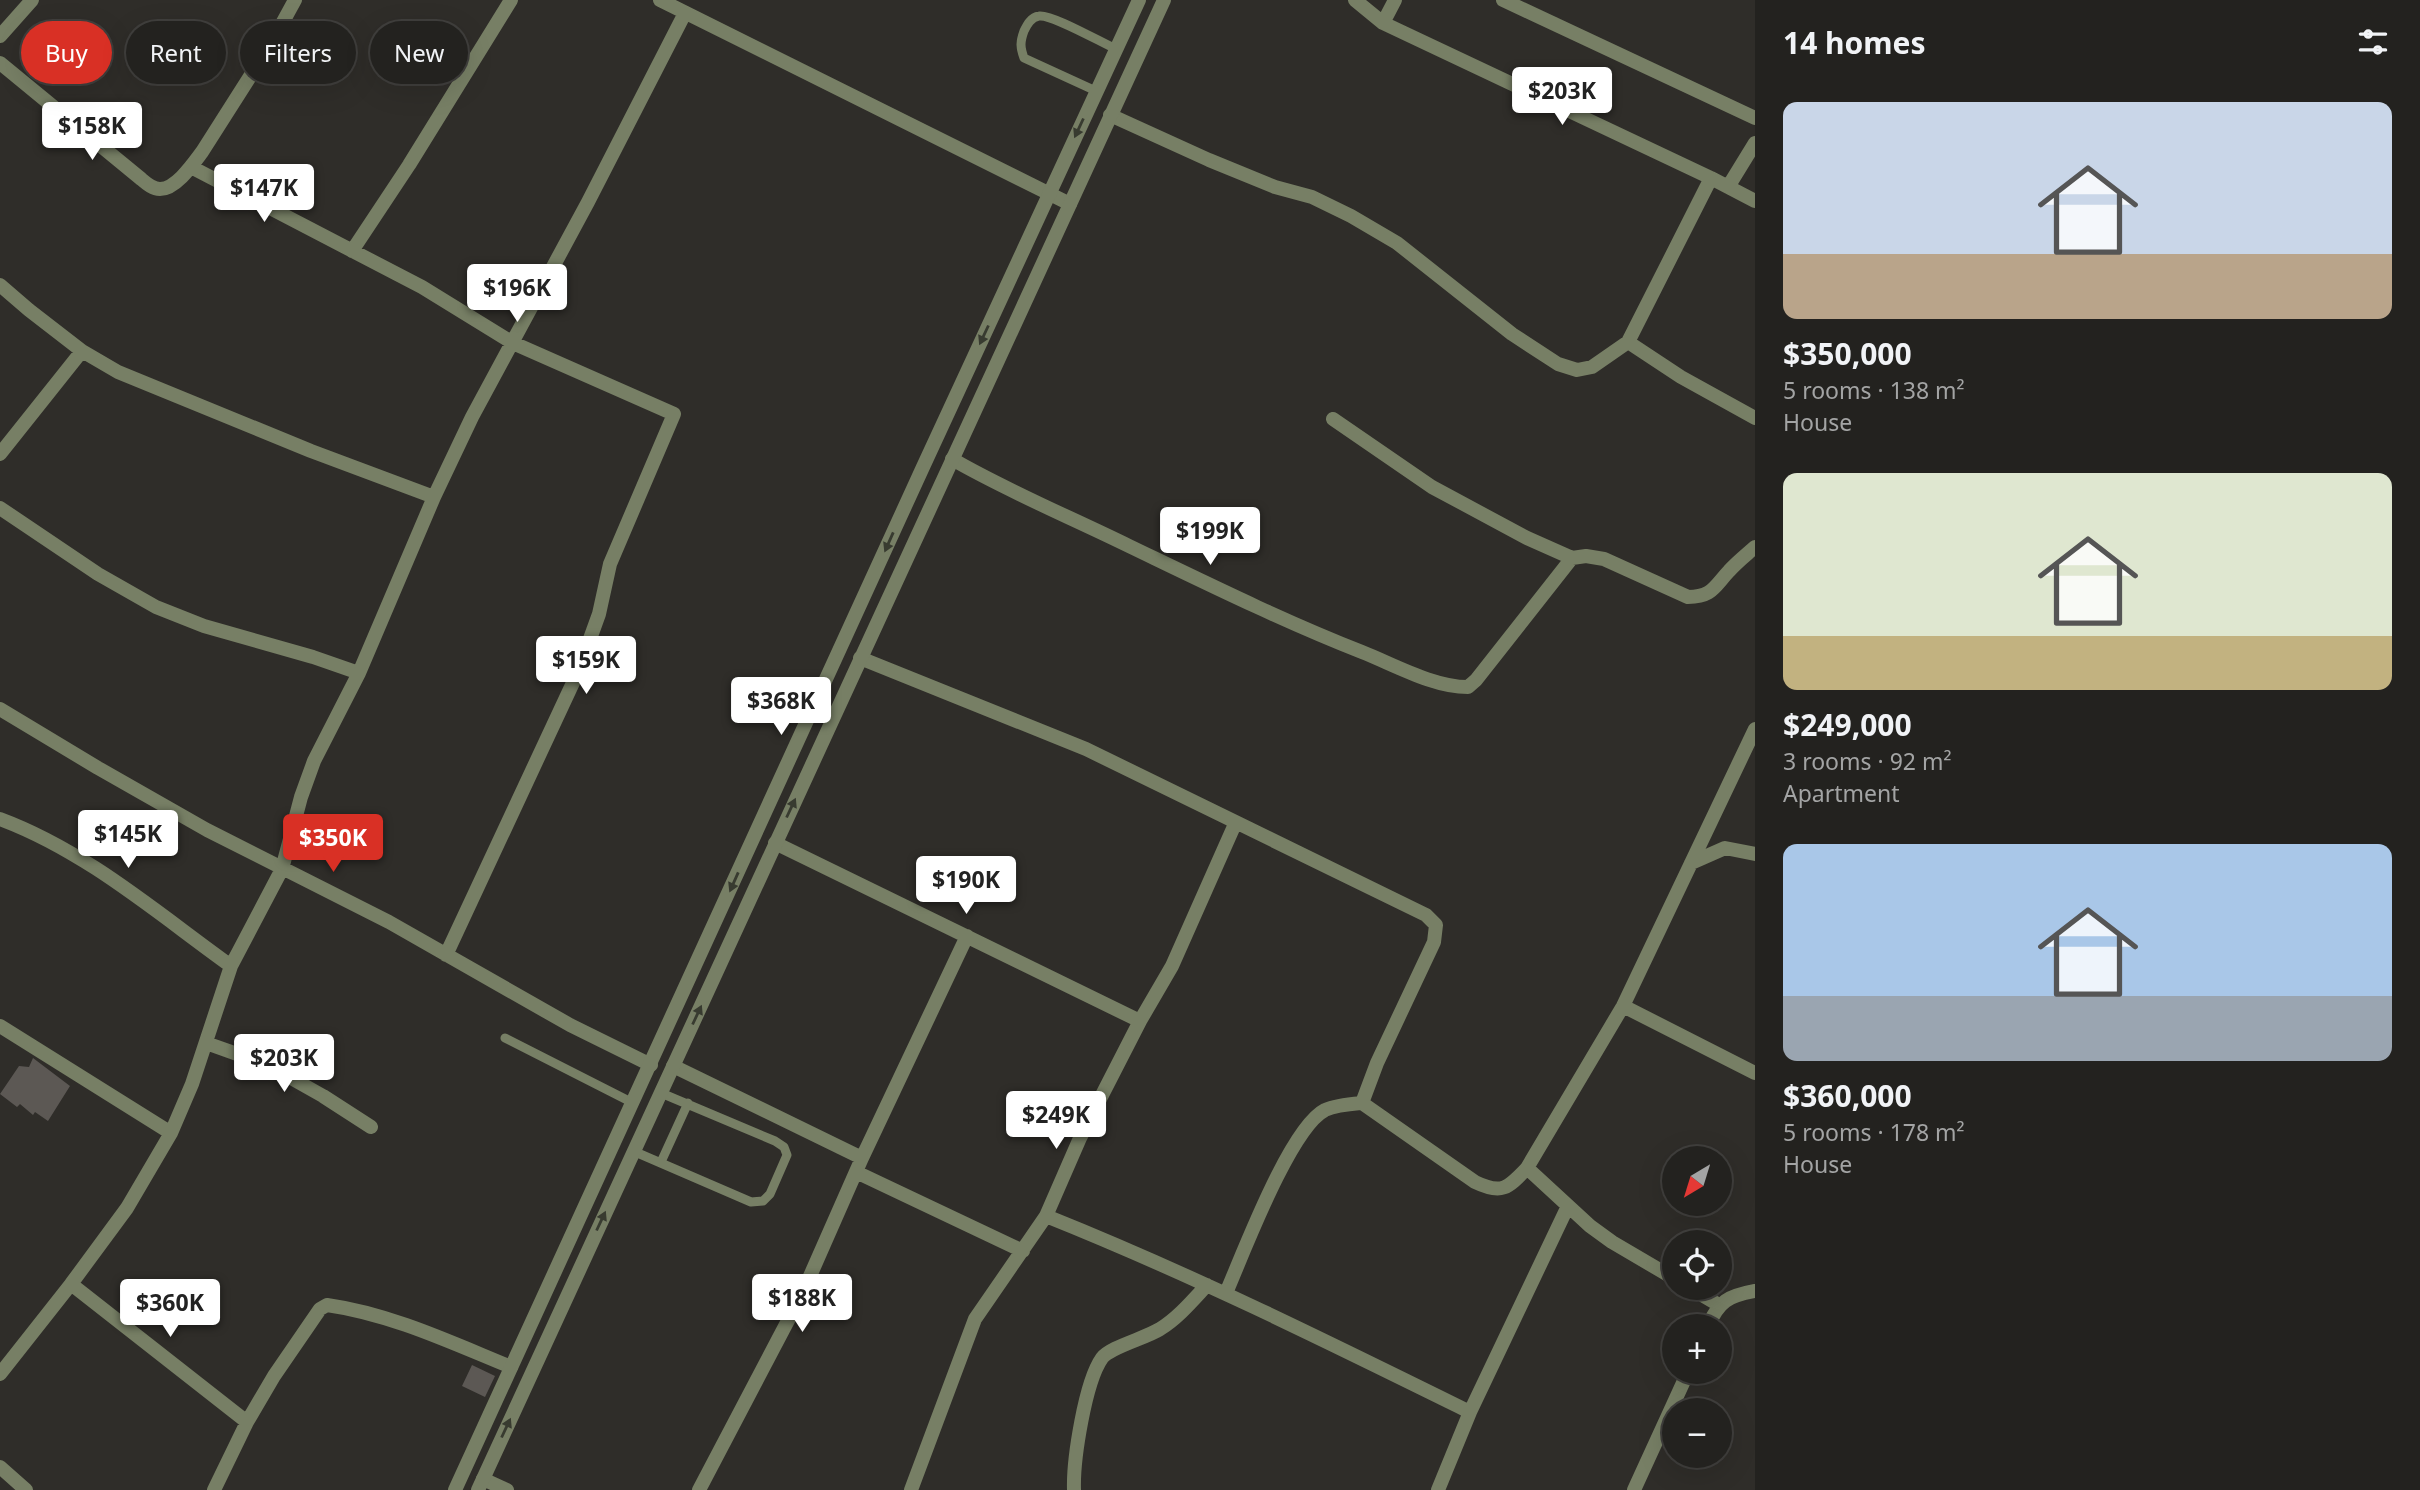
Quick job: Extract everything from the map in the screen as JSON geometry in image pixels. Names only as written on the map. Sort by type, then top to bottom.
[{"type":"street","points":[[0,36],[32,0]]},
{"type":"street","points":[[0,63],[149,185],[162,189],[170,186],[191,167],[212,139],[295,0]]},
{"type":"street","points":[[352,251],[410,165],[511,0]]},
{"type":"street","points":[[660,0],[1070,204]]},
{"type":"street","points":[[455,1490],[1139,0]]},
{"type":"street","points":[[507,1490],[480,1484],[1164,0]]},
{"type":"street","points":[[1355,0],[1383,23],[1755,201]]},
{"type":"street","points":[[1383,23],[1395,0]]},
{"type":"street","points":[[1503,0],[1755,118]]},
{"type":"street","points":[[0,1374],[127,1208],[171,1133],[192,1084],[231,967],[282,869],[301,797],[314,761],[359,673],[434,497],[472,417],[685,13]]},
{"type":"street","points":[[1111,115],[1209,160],[1275,187],[1312,197],[1350,216],[1397,243],[1465,294],[1512,334],[1558,364],[1577,370],[1592,367],[1628,342],[1711,178]]},
{"type":"street","points":[[1728,187],[1755,144]]},
{"type":"street","points":[[191,167],[422,287],[513,343],[674,414],[610,564],[599,614],[578,672],[446,955]]},
{"type":"street","points":[[0,285],[82,351],[118,372],[310,451],[434,497]]},
{"type":"street","points":[[1628,342],[1681,377],[1755,418]]},
{"type":"street","points":[[0,454],[82,351]]},
{"type":"street","points":[[1334,419],[1398,465],[1473,511],[1572,558],[1586,556],[1604,559],[1688,597],[1701,597],[1712,592],[1731,569],[1755,547]]},
{"type":"street","points":[[952,458],[1040,505],[1129,545],[1232,597],[1330,640],[1413,673],[1458,687],[1468,687],[1476,680],[1572,558]]},
{"type":"street","points":[[0,508],[98,574],[156,607],[204,626],[359,673]]},
{"type":"street","points":[[860,658],[1086,750],[1235,824],[1413,907],[1436,925],[1429,956],[1396,1021],[1362,1103]]},
{"type":"street","points":[[0,709],[136,791],[282,869],[389,922],[570,1025],[651,1065]]},
{"type":"street","points":[[1226,1293],[1290,1151],[1312,1120],[1326,1110],[1362,1103],[1488,1188],[1504,1188],[1512,1184],[1527,1168],[1623,1006],[1755,729]]},
{"type":"street","points":[[0,819],[33,832],[89,863],[231,967]]},
{"type":"street","points":[[911,1490],[975,1319],[1046,1216],[1080,1138],[1140,1021],[1172,966],[1235,824]]},
{"type":"street","points":[[1711,824],[1725,848]]},
{"type":"street","points":[[775,843],[1140,1021]]},
{"type":"street","points":[[1691,863],[1725,848],[1755,855]]},
{"type":"street","points":[[699,1490],[792,1314],[967,936]]},
{"type":"street","points":[[1623,1006],[1755,1073]]},
{"type":"street","points":[[1,1029],[171,1133]]},
{"type":"street","points":[[206,1043],[268,1065],[371,1127]]},
{"type":"street","points":[[673,1066],[862,1158]]},
{"type":"street","points":[[1527,1168],[1612,1242],[1662,1271]]},
{"type":"street","points":[[856,1172],[1023,1251]]},
{"type":"street","points":[[1438,1490],[1470,1412],[1568,1206]]},
{"type":"street","points":[[1046,1216],[1124,1247],[1226,1293],[1470,1412]]},
{"type":"street","points":[[71,1284],[247,1422]]},
{"type":"street","points":[[1074,1490],[1073,1472],[1080,1430],[1102,1357],[1113,1349],[1141,1340],[1163,1328],[1207,1285]]},
{"type":"street","points":[[1714,1314],[1719,1305],[1732,1297],[1755,1291]]},
{"type":"street","points":[[1710,1300],[1719,1305]]},
{"type":"street","points":[[214,1490],[247,1422],[274,1376],[320,1309],[327,1305],[373,1314],[415,1328],[512,1367]]},
{"type":"street","points":[[1634,1490],[1683,1384]]},
{"type":"street","points":[[0,1467],[26,1490]]},
{"type":"lane","points":[[1096,91],[1024,58],[1019,46],[1024,33],[1030,21],[1040,16],[1053,19],[1116,49]]},
{"type":"lane","points":[[506,1038],[633,1103]]},
{"type":"lane","points":[[633,1151],[751,1202],[763,1201],[770,1194],[787,1155],[784,1147],[775,1140],[661,1093]]},
{"type":"lane","points":[[661,1162],[688,1103]]},
{"type":"building","points":[[33,1058],[70,1086],[48,1121],[35,1112],[33,1115],[20,1104],[17,1107],[0,1094],[19,1066],[29,1067]]},
{"type":"building","points":[[472,1365],[495,1376],[485,1397],[462,1386]]}]
